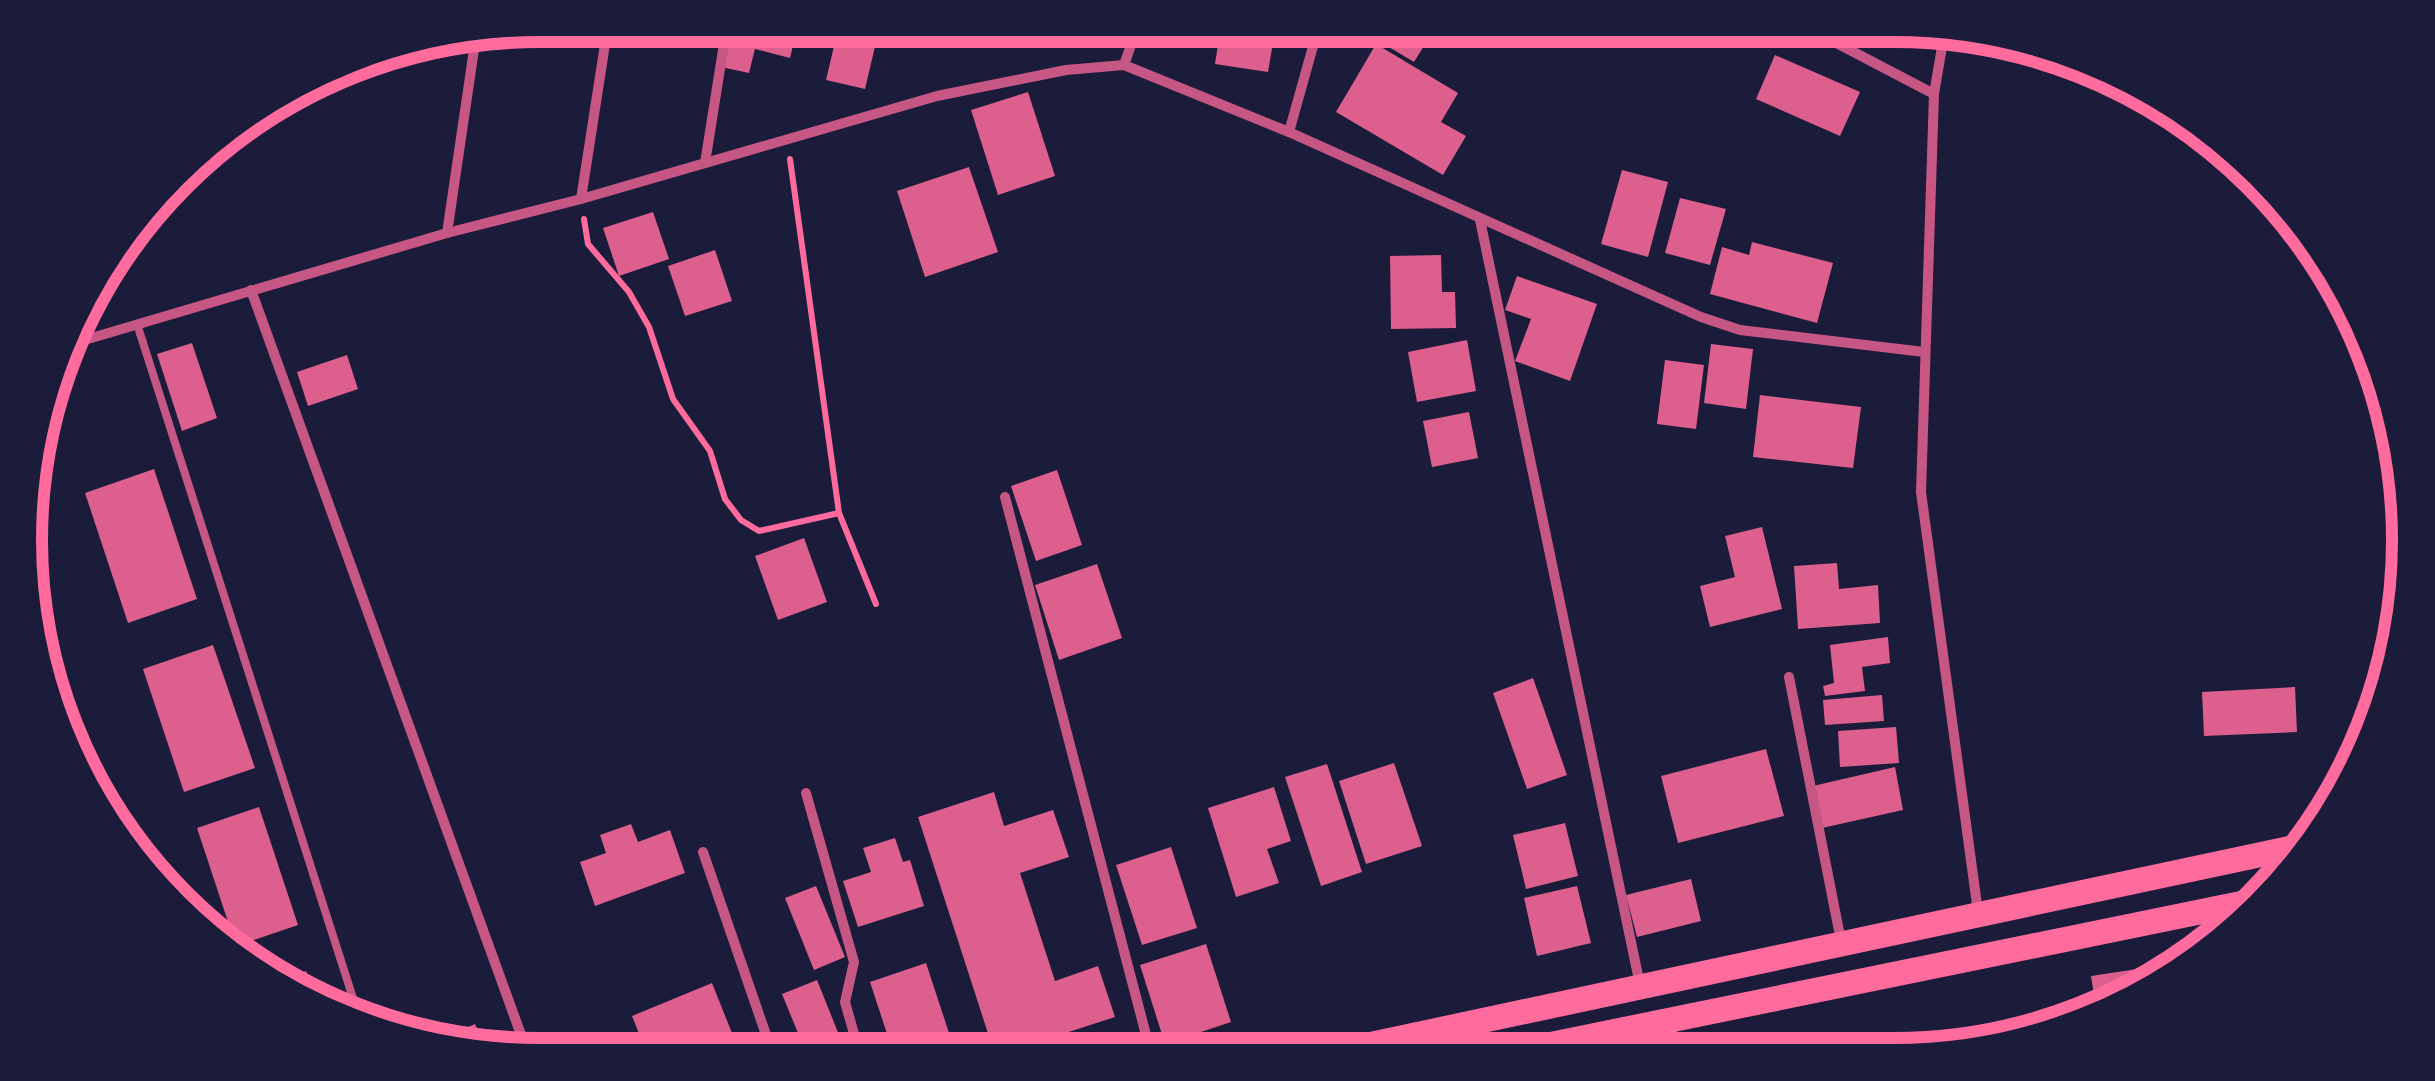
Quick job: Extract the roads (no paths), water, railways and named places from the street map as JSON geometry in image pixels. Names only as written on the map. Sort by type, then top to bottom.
[{"type":"main road","points":[[1400,1038],[2286,849]]},
{"type":"main road","points":[[1580,1038],[2229,910]]},
{"type":"street","points":[[581,199],[605,42]]},
{"type":"street","points":[[705,163],[723,42]]},
{"type":"street","points":[[1124,66],[1132,42]]},
{"type":"street","points":[[1290,132],[1314,42]]},
{"type":"street","points":[[1835,42],[1934,94]]},
{"type":"street","points":[[1942,45],[1934,94],[1921,492],[1978,912]]},
{"type":"street","points":[[447,233],[473,47]]},
{"type":"street","points":[[85,340],[447,233],[581,199],[937,96],[1066,70],[1124,66],[1290,132],[1667,304],[1740,330],[1924,352]]},
{"type":"street","points":[[1480,220],[1640,986]]},
{"type":"street","points":[[252,290],[522,1037]]},
{"type":"street","points":[[1005,497],[1147,1038]]},
{"type":"street","points":[[1789,677],[1841,942]]},
{"type":"street","points":[[806,793],[854,962],[845,1002],[855,1038]]},
{"type":"street","points":[[703,852],[767,1038]]},
{"type":"street","points":[[1671,1019],[1673,1038]]},
{"type":"lane","points":[[137,324],[354,1003]]}]
